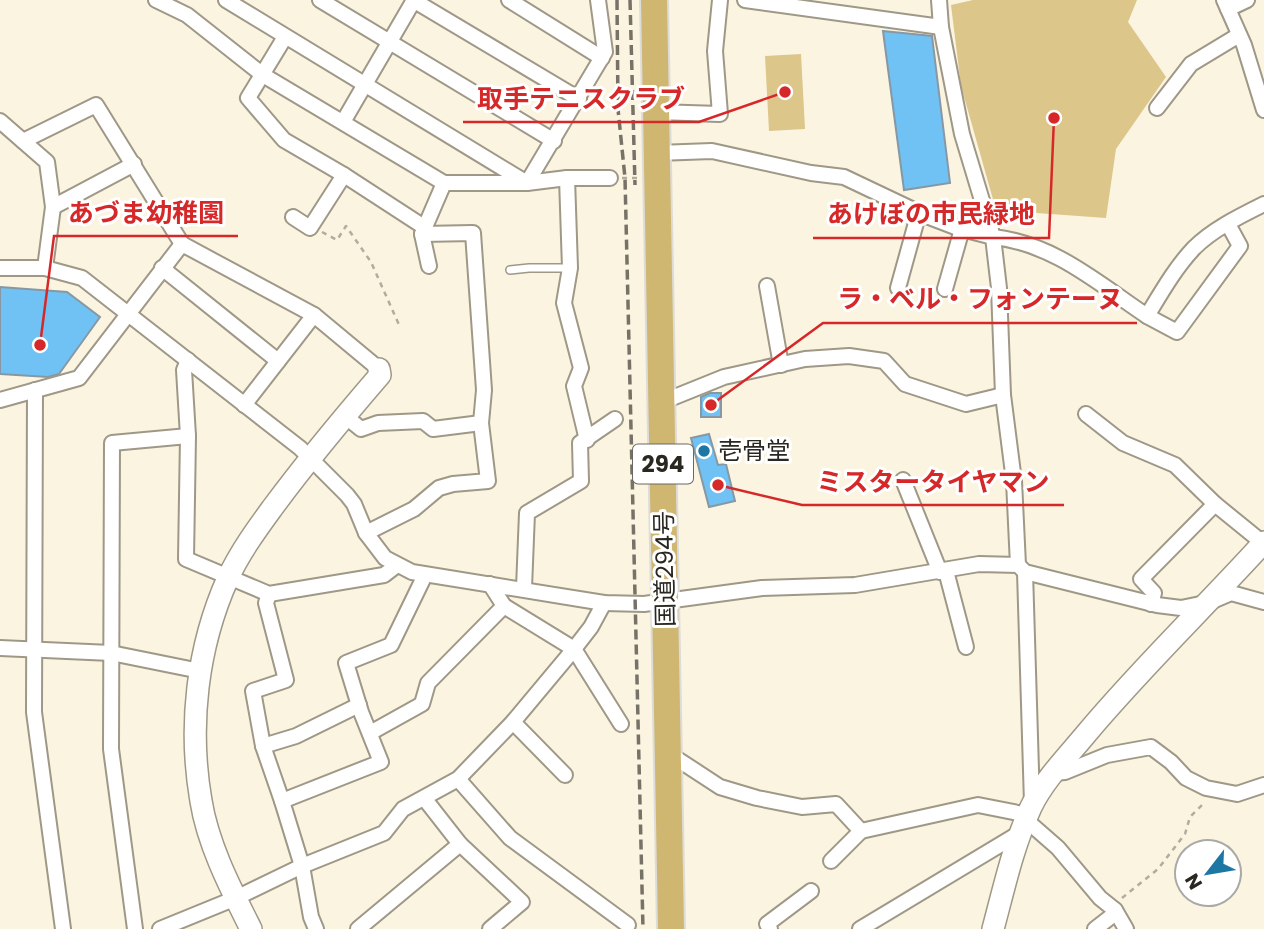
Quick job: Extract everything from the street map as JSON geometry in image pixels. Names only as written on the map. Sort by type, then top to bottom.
[{"type":"highway","name":"国道294号","points":[[654,0],[671,929]]},
{"type":"street","points":[[156,0],[187,15],[263,75],[444,183],[527,183],[566,178],[610,178]]},
{"type":"street","points":[[226,0],[527,183]]},
{"type":"street","points":[[320,0],[554,141]]},
{"type":"street","points":[[343,122],[414,0],[579,99]]},
{"type":"street","points":[[509,0],[602,58]]},
{"type":"street","points":[[527,183],[605,52],[598,0]]},
{"type":"street","points":[[656,112],[720,114],[715,51],[720,0]]},
{"type":"street","points":[[746,0],[941,27]]},
{"type":"street","points":[[939,0],[941,27],[962,134],[993,237],[999,288],[1003,396],[1021,568],[1025,819]]},
{"type":"street","points":[[1247,0],[1226,4],[1264,110]]},
{"type":"street","points":[[1157,108],[1191,64],[1239,35]]},
{"type":"street","points":[[285,37],[248,97],[285,140],[344,175],[423,231],[473,233],[484,390],[481,423],[488,481],[439,488],[414,509],[366,533]]},
{"type":"street","points":[[23,141],[96,105],[182,244],[314,315],[379,369],[380,375],[310,458],[249,540],[228,578],[211,625],[200,671],[195,720],[201,802],[216,851],[251,929]]},
{"type":"street","points":[[0,121],[47,162],[53,206],[45,268]]},
{"type":"street","points":[[657,165],[712,151],[811,173],[844,177],[962,229],[993,237],[1015,239],[1073,264],[1147,316],[1177,332],[1240,246],[1228,223]]},
{"type":"street","points":[[53,206],[134,164]]},
{"type":"street","points":[[293,217],[310,228],[321,226],[344,175]]},
{"type":"street","points":[[566,178],[570,268],[564,303],[581,368],[574,386],[587,440]]},
{"type":"street","points":[[429,266],[423,231],[444,183]]},
{"type":"street","points":[[1147,316],[1175,272],[1195,247],[1228,223],[1264,204]]},
{"type":"street","points":[[898,288],[919,212]]},
{"type":"street","points":[[944,289],[962,229]]},
{"type":"street","points":[[0,400],[79,378],[182,244]]},
{"type":"street","points":[[0,268],[45,268],[82,278],[300,448],[354,504],[366,533],[385,558],[425,575],[524,588],[604,603],[665,602],[762,588],[855,585],[979,564],[1021,568],[1151,604],[1181,608],[1210,602],[1231,593],[1264,601]]},
{"type":"street","points":[[162,268],[278,361]]},
{"type":"street","points":[[767,286],[781,365]]},
{"type":"street","points":[[244,405],[314,315]]},
{"type":"street","points":[[662,402],[724,377],[805,359],[849,356],[884,361],[905,384],[965,404],[1003,396]]},
{"type":"street","points":[[188,360],[184,370],[188,436],[186,559],[269,594],[384,575],[397,565]]},
{"type":"street","points":[[35,390],[34,712],[63,929]]},
{"type":"street","points":[[993,929],[1025,819],[1053,773],[1128,684],[1264,543],[1175,465],[1123,443],[1086,414]]},
{"type":"street","points":[[345,416],[360,429],[378,423],[423,421],[433,429],[481,423]]},
{"type":"street","points":[[524,588],[527,513],[581,481],[580,443],[615,419]]},
{"type":"street","points":[[135,929],[111,749],[113,443],[188,436]]},
{"type":"street","points":[[903,480],[943,571],[967,647]]},
{"type":"street","points":[[1151,604],[1154,593],[1141,579],[1216,503]]},
{"type":"street","points":[[282,801],[381,762],[346,663],[391,645],[425,575]]},
{"type":"street","points":[[490,584],[504,606],[574,649],[621,724]]},
{"type":"street","points":[[269,594],[266,603],[286,680],[253,691],[263,746],[302,866],[311,917],[316,929]]},
{"type":"street","points":[[160,929],[384,833],[402,809],[458,779],[513,722],[574,649],[591,627],[604,603]]},
{"type":"street","points":[[370,733],[422,704],[428,683],[504,606]]},
{"type":"street","points":[[0,648],[111,653],[200,671]]},
{"type":"street","points":[[263,746],[296,736],[359,705]]},
{"type":"street","points":[[513,722],[565,775]]},
{"type":"street","points":[[1053,773],[1065,772],[1107,755],[1151,747],[1186,778],[1206,788],[1237,794],[1264,785]]},
{"type":"street","points":[[668,753],[720,787],[802,807],[836,804],[861,831]]},
{"type":"street","points":[[458,779],[510,838],[628,925]]},
{"type":"street","points":[[424,798],[460,844],[522,902],[490,929]]},
{"type":"street","points":[[831,861],[861,831],[978,805],[1018,813],[1058,848],[1100,898],[1115,910],[1126,929]]},
{"type":"street","points":[[860,929],[1025,819]]},
{"type":"street","points":[[358,929],[460,844]]},
{"type":"street","points":[[770,929],[766,924],[811,891]]},
{"type":"street","points":[[1095,929],[1114,915],[1115,910]]},
{"type":"lane","points":[[510,271],[570,268]]},
{"type":"path","points":[[610,178],[657,165]]},
{"type":"path","points":[[321,226],[337,240],[345,226],[372,262],[400,327]]},
{"type":"path","points":[[1115,910],[1122,897],[1158,869],[1185,834],[1190,817],[1216,790]]},
{"type":"shaded area","points":[[973,0],[1137,0],[1128,22],[1166,77],[1116,149],[1106,218],[996,210],[961,86],[951,5]]},
{"type":"shaded area","points":[[801,54],[805,129],[769,131],[765,56]]},
{"type":"building","points":[[883,31],[932,36],[950,183],[904,190]]},
{"type":"building","points":[[0,287],[67,292],[100,317],[59,374],[48,377],[0,374]]},
{"type":"building","points":[[710,393],[721,393],[721,417],[701,417],[701,397]]},
{"type":"building","points":[[709,434],[718,465],[726,464],[735,501],[709,507],[691,438]]},
{"type":"railway","points":[[617,0],[618,109],[625,178],[643,929]]},
{"type":"railway","points":[[630,0],[635,185]]},
{"type":"place","name":"取手テニスクラブ","points":[[785,92]]},
{"type":"place","name":"あけぼの市民緑地","points":[[1054,118]]},
{"type":"place","name":"あづま幼稚園","points":[[40,345]]},
{"type":"place","name":"ラ・ベル・フォンテーヌ","points":[[711,405]]},
{"type":"place","name":"壱骨堂","points":[[704,451]]},
{"type":"place","name":"ミスタータイヤマン","points":[[718,485]]}]
